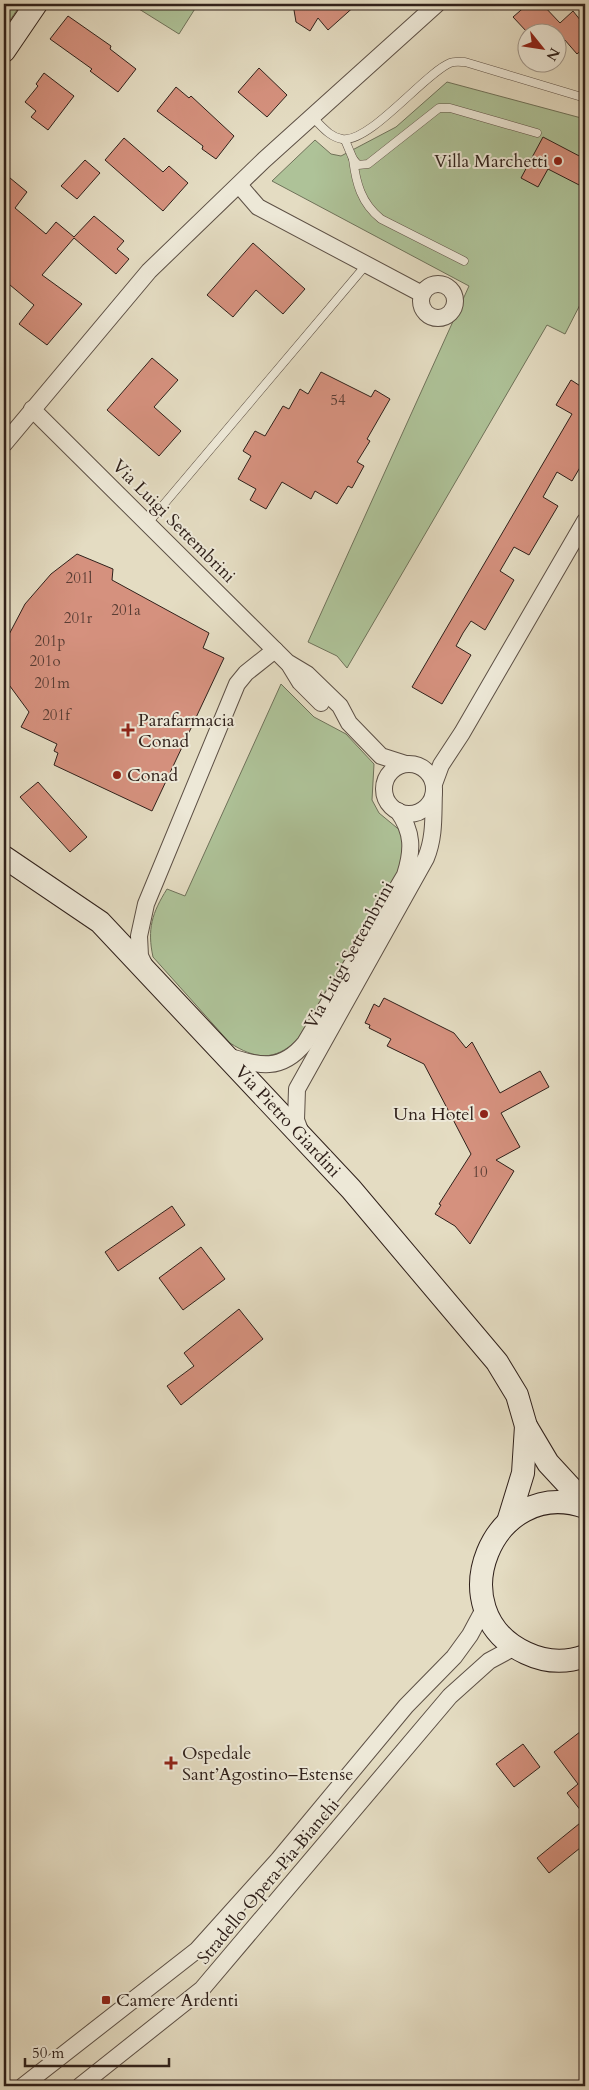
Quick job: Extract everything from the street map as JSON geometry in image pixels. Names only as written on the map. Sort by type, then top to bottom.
[{"type":"main road","points":[[4,51],[36,4]]},
{"type":"main road","name":"Via Pietro Giardini","points":[[4,857],[100,922],[351,1189],[497,1362],[517,1395],[526,1426],[548,1463],[585,1505]]},
{"type":"main road","name":"Via Pietro Giardini","points":[[508,1522],[523,1473],[526,1426]]},
{"type":"main road","name":"Via Pietro Giardini","points":[[583,1658],[551,1660],[532,1656],[515,1647],[494,1625],[485,1607],[481,1584],[484,1561],[493,1540],[508,1522],[527,1510],[548,1503],[585,1505]]},
{"type":"street","points":[[4,444],[149,271],[312,117],[437,4]]},
{"type":"street","points":[[239,185],[258,207],[422,294]]},
{"type":"street","name":"Via Luigi Settembrini","points":[[32,409],[281,656],[307,674],[340,706],[349,723],[381,756],[410,764]]},
{"type":"street","name":"Via Luigi Settembrini","points":[[302,1135],[296,1120],[297,1089],[426,858],[433,834],[434,787],[441,764],[462,733],[585,520]]},
{"type":"street","points":[[148,972],[140,956],[139,936],[146,904],[237,684],[246,673],[281,656]]},
{"type":"street","points":[[386,780],[394,770],[435,758],[450,750]]},
{"type":"street","points":[[381,756],[386,780],[385,795],[392,807],[405,814],[421,811],[428,806],[434,787],[426,771],[410,764]]},
{"type":"street","name":"Via Luigi Settembrini","points":[[227,1056],[265,1065],[274,1064],[290,1058],[305,1042],[405,875],[412,851],[412,840],[408,826],[398,811]]},
{"type":"street","name":"Stradello Opera Pia Bianchi","points":[[23,2086],[197,1950],[278,1860],[406,1706],[454,1657],[485,1607]]},
{"type":"street","name":"Stradello Opera Pia Bianchi","points":[[80,2086],[202,1989],[450,1696],[489,1661],[515,1647]]},
{"type":"lane","points":[[312,117],[335,137],[345,140],[363,132],[388,115],[451,62],[465,62],[585,98]]},
{"type":"lane","points":[[353,158],[358,164],[368,164],[439,108],[450,108],[537,133]]},
{"type":"lane","points":[[345,140],[353,158],[357,185],[362,198],[370,210],[381,218],[464,261]]},
{"type":"lane","points":[[148,523],[366,265]]},
{"type":"green space","points":[[4,4],[21,4],[4,29]]},
{"type":"green space","points":[[131,4],[198,4],[179,34]]},
{"type":"green space","points":[[447,82],[585,119],[585,295],[565,334],[547,325],[347,668],[337,656],[308,642],[469,286],[272,181],[315,140],[331,154],[341,156],[396,127]]},
{"type":"green space","points":[[281,684],[314,717],[346,734],[374,764],[372,800],[379,813],[402,832],[404,838],[399,876],[297,1040],[280,1052],[264,1056],[248,1052],[230,1043],[153,957],[151,930],[154,914],[167,889],[185,896]]},
{"type":"building","points":[[293,4],[357,4],[328,30],[318,18],[310,31],[296,22]]},
{"type":"building","points":[[528,4],[542,4],[559,22],[518,22],[513,17]]},
{"type":"building","points":[[573,11],[585,26],[585,47],[577,54],[566,41],[566,22],[561,22]]},
{"type":"building","points":[[68,16],[111,46],[110,49],[136,69],[118,92],[90,71],[92,69],[50,39]]},
{"type":"building","points":[[259,68],[287,95],[267,117],[238,92]]},
{"type":"building","points":[[44,73],[74,96],[48,130],[31,117],[36,111],[25,102],[38,86],[36,84]]},
{"type":"building","points":[[176,87],[189,98],[191,96],[234,136],[216,159],[202,149],[203,146],[157,111]]},
{"type":"building","name":"Villa Marchetti","points":[[543,137],[585,159],[585,188],[548,169],[538,187],[521,178]]},
{"type":"building","points":[[124,138],[163,172],[169,166],[188,183],[163,211],[105,160]]},
{"type":"building","points":[[85,160],[100,173],[77,199],[61,186]]},
{"type":"building","points":[[4,173],[27,192],[15,208],[46,234],[56,222],[74,237],[94,216],[124,241],[117,249],[129,259],[116,274],[74,238],[42,275],[82,304],[47,345],[19,324],[34,305],[4,280]]},
{"type":"building","points":[[253,243],[305,289],[283,314],[256,290],[233,317],[207,295]]},
{"type":"building","points":[[152,358],[178,380],[154,407],[181,431],[159,456],[107,410]]},
{"type":"building","points":[[321,372],[371,397],[375,390],[390,399],[367,439],[370,441],[357,462],[364,466],[352,488],[348,486],[337,504],[315,491],[311,499],[282,482],[266,509],[250,500],[256,489],[238,479],[251,456],[243,451],[255,431],[265,436],[283,406],[289,409],[300,389],[308,394]]},
{"type":"building","points":[[571,380],[585,389],[585,459],[572,481],[557,472],[543,497],[558,506],[529,555],[514,547],[500,571],[514,580],[485,630],[471,621],[463,633],[456,646],[471,655],[442,704],[412,687],[572,414],[556,405]]},
{"type":"building","points":[[77,554],[113,569],[112,580],[209,633],[203,648],[224,658],[152,811],[54,765],[58,753],[54,751],[57,744],[21,727],[29,712],[4,678],[4,644],[25,604],[51,574]]},
{"type":"building","points":[[38,782],[87,837],[70,852],[20,797]]},
{"type":"building","points":[[384,998],[454,1033],[466,1048],[472,1042],[500,1093],[540,1071],[549,1087],[501,1113],[520,1147],[496,1160],[514,1171],[470,1244],[455,1226],[435,1214],[441,1205],[439,1204],[471,1154],[424,1064],[387,1046],[391,1039],[369,1028],[370,1025],[365,1023],[374,1004],[379,1007]]},
{"type":"building","points":[[172,1206],[185,1225],[118,1271],[105,1252]]},
{"type":"building","points":[[201,1247],[225,1279],[183,1310],[159,1278]]},
{"type":"building","points":[[239,1309],[263,1339],[181,1405],[167,1386],[194,1366],[184,1353]]},
{"type":"building","points":[[585,1728],[585,1816],[567,1793],[578,1784],[554,1752]]},
{"type":"building","points":[[523,1744],[540,1767],[514,1787],[496,1764]]},
{"type":"building","points":[[585,1819],[585,1844],[549,1873],[537,1858]]},
{"type":"place","name":"Villa Marchetti","points":[[558,161]]},
{"type":"place","name":"Parafarmacia Conad","points":[[128,730]]},
{"type":"place","name":"Conad","points":[[117,775]]},
{"type":"place","name":"Una Hotel","points":[[484,1114]]},
{"type":"place","name":"Ospedale Sant’Agostino–Estense","points":[[171,1763]]},
{"type":"place","name":"Camere Ardenti","points":[[106,2000]]}]
